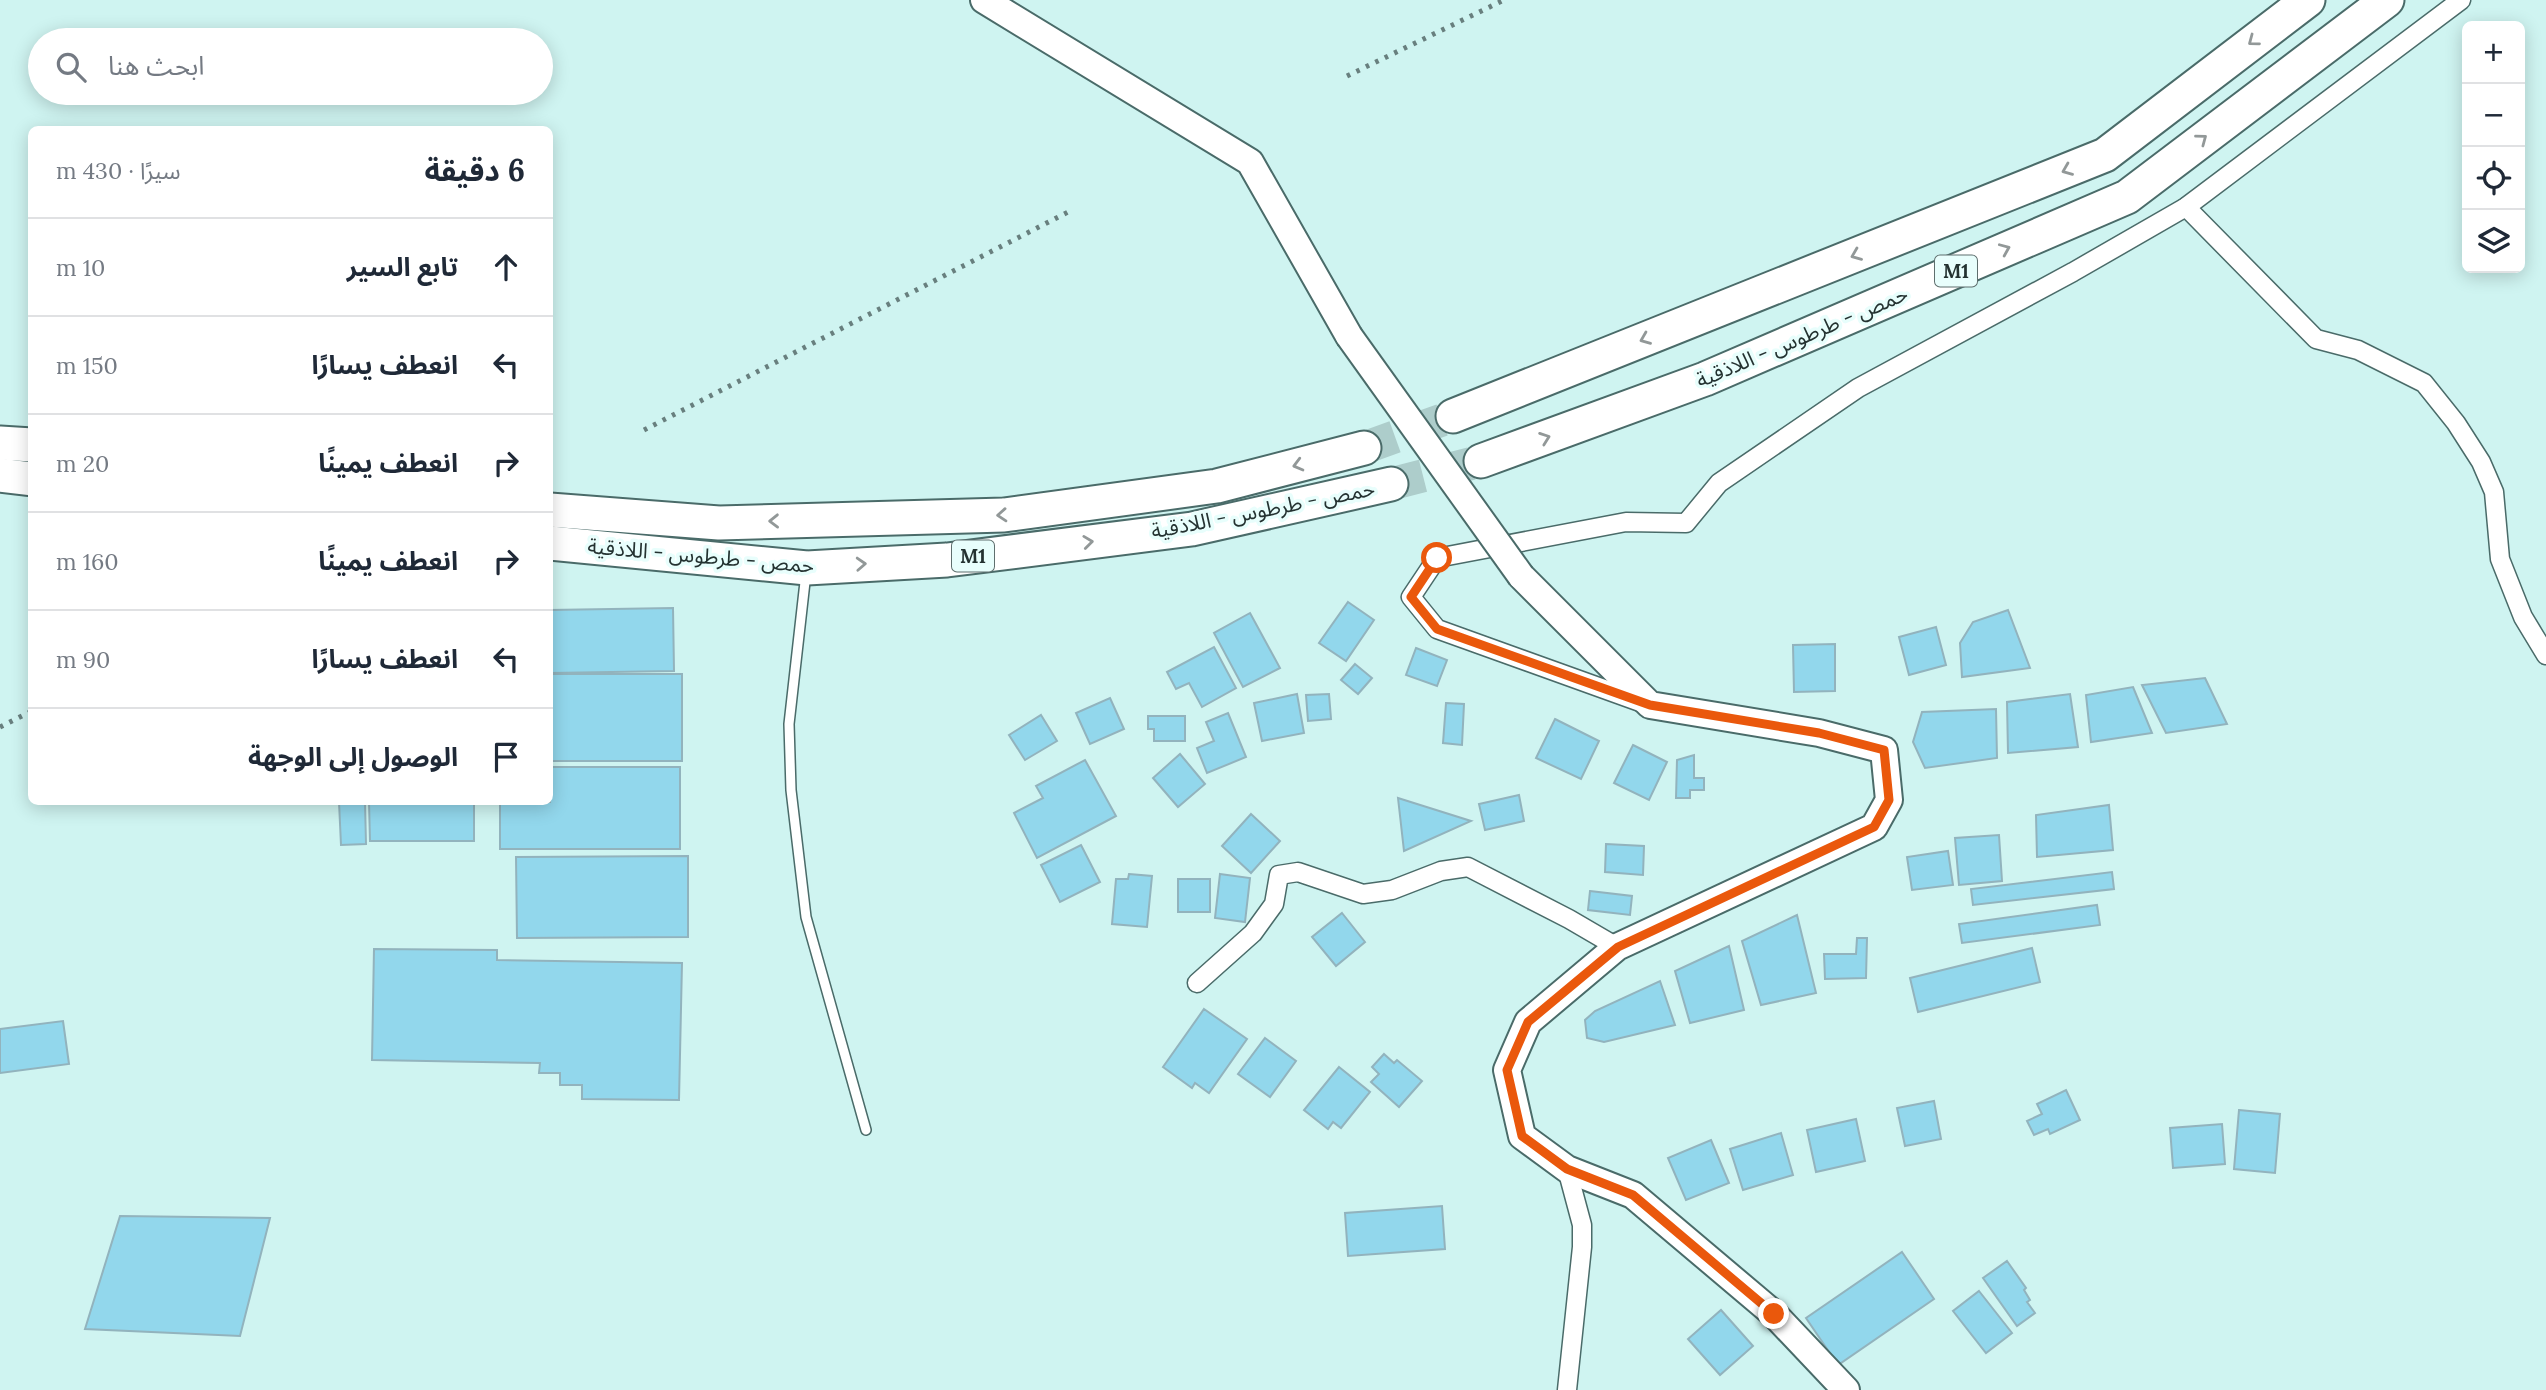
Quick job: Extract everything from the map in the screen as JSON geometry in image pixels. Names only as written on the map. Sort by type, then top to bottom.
[{"type":"highway","name":"M1","points":[[1453,416],[2105,155],[2308,0]]},
{"type":"highway","name":"حمص - طرطوس - اللاذقية","points":[[1481,461],[1705,379],[2127,197],[2387,0]]},
{"type":"highway","points":[[0,443],[28,445]]},
{"type":"highway","name":"حمص - طرطوس - اللاذقية","points":[[553,510],[719,523],[1004,515],[1217,486],[1364,448]]},
{"type":"highway","points":[[0,475],[28,478]]},
{"type":"highway","name":"حمص - طرطوس - اللاذقية","points":[[553,542],[807,568],[947,559],[1192,529],[1391,485]]},
{"type":"main road","points":[[984,0],[1250,162],[1349,336],[1521,576],[1650,705],[1819,733],[1884,750],[1889,800],[1874,827],[1618,947],[1528,1022],[1507,1070],[1522,1136],[1567,1169],[1633,1195],[1774,1314],[1846,1390]]},
{"type":"street","points":[[1650,705],[1437,629],[1411,597],[1437,558],[1626,522],[1686,523],[1719,483],[1858,388],[2073,272],[2186,207],[2461,0]]},
{"type":"street","points":[[2186,207],[2316,339],[2358,350],[2424,383],[2456,423],[2481,462],[2494,492],[2500,559],[2523,617],[2546,655]]},
{"type":"street","points":[[1198,983],[1253,933],[1274,904],[1279,875],[1298,872],[1363,894],[1392,890],[1441,871],[1468,867],[1618,947]]},
{"type":"street","points":[[1567,1169],[1582,1225],[1567,1390]]},
{"type":"lane","points":[[807,568],[789,723],[791,790],[806,917],[866,1130]]},
{"type":"building","points":[[1348,602],[1374,620],[1346,661],[1319,643]]},
{"type":"building","points":[[673,608],[674,671],[553,673],[553,610]]},
{"type":"building","points":[[2008,610],[2030,668],[1962,677],[1960,643],[1973,622]]},
{"type":"building","points":[[1250,613],[1280,668],[1243,687],[1214,633]]},
{"type":"building","points":[[1936,627],[1946,665],[1909,675],[1899,637]]},
{"type":"building","points":[[1835,644],[1835,691],[1794,692],[1793,645]]},
{"type":"building","points":[[1214,647],[1236,688],[1202,707],[1189,683],[1176,689],[1167,672]]},
{"type":"building","points":[[1416,648],[1447,660],[1437,686],[1406,675]]},
{"type":"building","points":[[1355,664],[1372,678],[1358,694],[1341,680]]},
{"type":"building","points":[[553,674],[682,674],[682,761],[553,761]]},
{"type":"building","points":[[2205,678],[2227,724],[2166,733],[2142,685]]},
{"type":"building","points":[[2133,687],[2152,733],[2091,742],[2086,695]]},
{"type":"building","points":[[1297,694],[1304,733],[1262,741],[1254,703]]},
{"type":"building","points":[[1329,694],[1331,719],[1308,721],[1306,695]]},
{"type":"building","points":[[2070,694],[2078,747],[2008,753],[2007,702]]},
{"type":"building","points":[[1110,698],[1124,729],[1090,744],[1076,713]]},
{"type":"building","points":[[1446,703],[1464,704],[1462,745],[1443,743]]},
{"type":"building","points":[[1996,709],[1997,758],[1925,768],[1913,742],[1922,712]]},
{"type":"building","points":[[1228,713],[1246,757],[1207,773],[1197,748],[1214,741],[1206,722]]},
{"type":"building","points":[[1041,715],[1057,741],[1025,760],[1009,735]]},
{"type":"building","points":[[1148,716],[1185,716],[1185,741],[1154,741],[1154,729],[1148,729]]},
{"type":"building","points":[[1555,719],[1599,741],[1581,779],[1536,758]]},
{"type":"building","points":[[1633,745],[1667,762],[1649,800],[1614,783]]},
{"type":"building","points":[[1180,754],[1205,784],[1178,807],[1153,778]]},
{"type":"building","points":[[1694,755],[1694,778],[1704,778],[1704,790],[1690,790],[1690,798],[1676,798],[1677,760]]},
{"type":"building","points":[[1085,760],[1116,816],[1037,858],[1014,813],[1043,798],[1036,786]]},
{"type":"building","points":[[553,767],[680,767],[680,849],[500,849],[500,805],[553,805]]},
{"type":"building","points":[[1519,795],[1524,821],[1485,830],[1479,804]]},
{"type":"building","points":[[1398,798],[1471,821],[1404,851]]},
{"type":"building","points":[[339,805],[365,805],[366,844],[341,845]]},
{"type":"building","points":[[369,805],[474,805],[474,841],[370,841]]},
{"type":"building","points":[[2109,805],[2113,850],[2037,857],[2036,815]]},
{"type":"building","points":[[1251,814],[1280,841],[1251,873],[1222,846]]},
{"type":"building","points":[[1999,835],[2002,881],[1959,885],[1955,838]]},
{"type":"building","points":[[1606,844],[1644,846],[1643,875],[1605,872]]},
{"type":"building","points":[[1081,845],[1100,882],[1060,902],[1041,865]]},
{"type":"building","points":[[1948,851],[1953,885],[1912,890],[1907,857]]},
{"type":"building","points":[[688,856],[688,937],[517,938],[516,857]]},
{"type":"building","points":[[2112,872],[2114,889],[1973,905],[1971,889]]},
{"type":"building","points":[[1129,874],[1152,876],[1147,927],[1112,924],[1116,879],[1128,879]]},
{"type":"building","points":[[1220,874],[1250,878],[1245,922],[1215,918]]},
{"type":"building","points":[[1178,879],[1210,879],[1210,912],[1178,912]]},
{"type":"building","points":[[1590,891],[1632,896],[1630,915],[1588,910]]},
{"type":"building","points":[[2097,905],[2100,925],[1962,943],[1959,924]]},
{"type":"building","points":[[1342,913],[1365,942],[1336,966],[1312,937]]},
{"type":"building","points":[[1797,915],[1816,993],[1761,1005],[1742,941]]},
{"type":"building","points":[[1857,938],[1867,938],[1866,978],[1825,979],[1824,954],[1856,954]]},
{"type":"building","points":[[1729,946],[1744,1010],[1690,1023],[1675,971]]},
{"type":"building","points":[[2032,948],[2040,982],[1918,1012],[1910,978]]},
{"type":"building","points":[[374,949],[497,950],[497,960],[682,963],[679,1100],[582,1099],[582,1085],[560,1085],[560,1073],[539,1073],[540,1063],[372,1060]]},
{"type":"building","points":[[1660,981],[1675,1025],[1604,1042],[1587,1038],[1585,1020],[1595,1011]]},
{"type":"building","points":[[1204,1009],[1247,1039],[1209,1093],[1195,1083],[1192,1088],[1163,1067]]},
{"type":"building","points":[[63,1021],[69,1064],[0,1073],[0,1029]]},
{"type":"building","points":[[1265,1038],[1296,1061],[1270,1097],[1238,1074]]},
{"type":"building","points":[[1384,1054],[1394,1063],[1397,1060],[1422,1081],[1399,1107],[1371,1082],[1379,1074],[1372,1067]]},
{"type":"building","points":[[1339,1067],[1370,1092],[1341,1128],[1333,1122],[1328,1129],[1304,1110]]},
{"type":"building","points":[[2066,1090],[2080,1120],[2050,1134],[2048,1129],[2034,1135],[2027,1121],[2042,1114],[2037,1104]]},
{"type":"building","points":[[1934,1101],[1941,1139],[1905,1146],[1897,1108]]},
{"type":"building","points":[[2239,1110],[2280,1114],[2275,1173],[2234,1169]]},
{"type":"building","points":[[1856,1119],[1865,1161],[1816,1172],[1807,1130]]},
{"type":"building","points":[[2222,1124],[2225,1164],[2173,1168],[2170,1128]]},
{"type":"building","points":[[1781,1133],[1793,1175],[1743,1190],[1730,1149]]},
{"type":"building","points":[[1711,1140],[1729,1183],[1686,1200],[1668,1158]]},
{"type":"building","points":[[1442,1206],[1445,1249],[1348,1256],[1345,1213]]},
{"type":"building","points":[[120,1216],[270,1218],[240,1336],[85,1329]]},
{"type":"building","points":[[1902,1252],[1934,1299],[1838,1365],[1806,1318]]},
{"type":"building","points":[[2007,1261],[2026,1288],[2024,1290],[2030,1300],[2027,1302],[2035,1313],[2017,1326],[1983,1278]]},
{"type":"building","points":[[1979,1291],[2012,1333],[1986,1353],[1953,1311]]},
{"type":"building","points":[[1721,1310],[1753,1346],[1720,1375],[1688,1339]]},
{"type":"tunnel","points":[[1364,448],[1453,416]]},
{"type":"tunnel","points":[[1391,484],[1481,461]]},
{"type":"railway","points":[[1347,76],[1504,0]]},
{"type":"railway","points":[[644,430],[1070,211]]},
{"type":"railway","points":[[0,727],[28,713]]},
{"type":"route","points":[[1437,558],[1411,597],[1437,629],[1650,705],[1819,733],[1884,750],[1889,800],[1874,827],[1618,947],[1528,1022],[1507,1070],[1522,1136],[1567,1169],[1633,1195],[1774,1314]]}]
